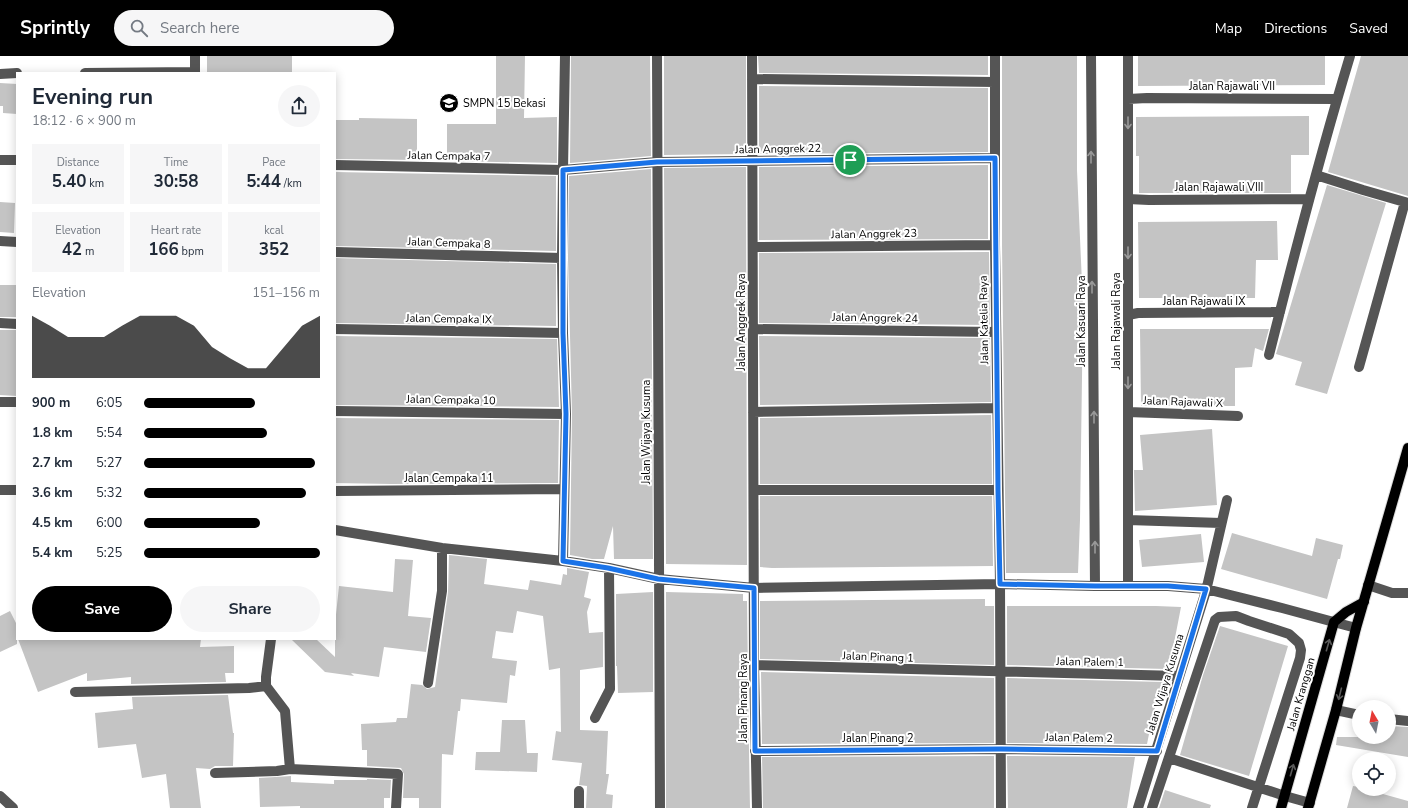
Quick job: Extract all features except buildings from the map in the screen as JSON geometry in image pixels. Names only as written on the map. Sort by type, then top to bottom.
[{"type":"main road","points":[[1309,805],[1336,710],[1356,628],[1408,448]]},
{"type":"main road","points":[[1334,622],[1346,612],[1364,602]]},
{"type":"main road","name":"Jalan Kranggan","points":[[1281,808],[1334,622]]},
{"type":"street","points":[[195,56],[195,72]]},
{"type":"street","points":[[563,561],[566,414],[562,258],[565,56]]},
{"type":"street","name":"Jalan Wijaya Kusuma","points":[[657,56],[660,808]]},
{"type":"street","name":"Jalan Anggrek Raya","points":[[752,56],[754,588]]},
{"type":"street","name":"Jalan Katelia Raya","points":[[995,56],[995,245],[1001,672],[1001,808]]},
{"type":"street","name":"Jalan Kasuari Raya","points":[[1091,56],[1095,586]]},
{"type":"street","name":"Jalan Rajawali Raya","points":[[1128,56],[1128,586]]},
{"type":"street","points":[[1269,355],[1316,175],[1350,56]]},
{"type":"street","points":[[0,74],[16,74]]},
{"type":"street","points":[[752,79],[994,82]]},
{"type":"street","name":"Jalan Rajawali VII","points":[[1128,99],[1337,99]]},
{"type":"street","name":"Jalan Anggrek 22","points":[[563,170],[657,162],[995,158]]},
{"type":"street","points":[[0,160],[16,160]]},
{"type":"street","name":"Jalan Cempaka 7","points":[[336,165],[563,170]]},
{"type":"street","points":[[1316,175],[1407,202],[1359,367]]},
{"type":"street","name":"Jalan Rajawali VIII","points":[[1128,199],[1310,199]]},
{"type":"street","points":[[0,241],[16,242]]},
{"type":"street","name":"Jalan Anggrek 23","points":[[753,247],[995,245]]},
{"type":"street","name":"Jalan Cempaka 8","points":[[336,252],[562,258]]},
{"type":"street","name":"Jalan Rajawali IX","points":[[1128,314],[1280,312]]},
{"type":"street","points":[[0,323],[16,324]]},
{"type":"street","name":"Jalan Cempaka IX","points":[[336,329],[563,333]]},
{"type":"street","name":"Jalan Anggrek 24","points":[[753,329],[996,332]]},
{"type":"street","points":[[0,402],[16,402]]},
{"type":"street","points":[[754,412],[997,408]]},
{"type":"street","name":"Jalan Cempaka 10","points":[[336,411],[566,414]]},
{"type":"street","name":"Jalan Rajawali X","points":[[1128,412],[1238,416]]},
{"type":"street","name":"Jalan Cempaka 11","points":[[336,491],[564,489]]},
{"type":"street","points":[[0,490],[16,490]]},
{"type":"street","points":[[754,490],[998,490]]},
{"type":"street","name":"Jalan Wijaya Kusuma","points":[[1138,808],[1157,751],[1206,589],[1227,500]]},
{"type":"street","points":[[1128,520],[1221,523]]},
{"type":"street","points":[[336,530],[442,548],[563,561],[608,568],[658,579],[754,588],[1000,584],[1168,586],[1206,589],[1356,628]]},
{"type":"street","points":[[428,683],[442,591],[442,548]]},
{"type":"street","points":[[595,718],[610,690],[608,568]]},
{"type":"street","points":[[1368,585],[1392,593],[1408,593]]},
{"type":"street","name":"Jalan Pinang Raya","points":[[754,588],[755,751],[757,808]]},
{"type":"street","points":[[1152,808],[1215,620],[1219,617],[1236,616],[1289,634],[1299,643],[1301,650],[1300,658],[1252,808]]},
{"type":"street","points":[[271,640],[266,686],[285,711],[290,769]]},
{"type":"street","name":"Jalan Pinang 1","points":[[754,665],[1001,672]]},
{"type":"street","name":"Jalan Palem 1","points":[[1001,672],[1179,676]]},
{"type":"street","points":[[75,692],[249,688],[266,686]]},
{"type":"street","points":[[1336,710],[1352,713]]},
{"type":"street","points":[[1396,720],[1408,721]]},
{"type":"street","name":"Jalan Pinang 2","points":[[755,751],[1001,749]]},
{"type":"street","name":"Jalan Palem 2","points":[[1001,749],[1157,751]]},
{"type":"street","points":[[1168,758],[1309,805]]},
{"type":"street","points":[[215,772],[277,771],[290,769],[398,774],[396,808]]},
{"type":"street","points":[[579,791],[579,808]]},
{"type":"street","points":[[0,796],[14,808]]},
{"type":"place","name":"SMPN 15 Bekasi","points":[[449,103]]},
{"type":"route","points":[[995,158],[1000,584],[1168,586],[1206,589],[1157,751],[1001,749],[755,751],[754,588],[658,579],[608,568],[563,561],[566,414],[562,258],[563,170],[657,162],[850,160],[995,158]]}]
